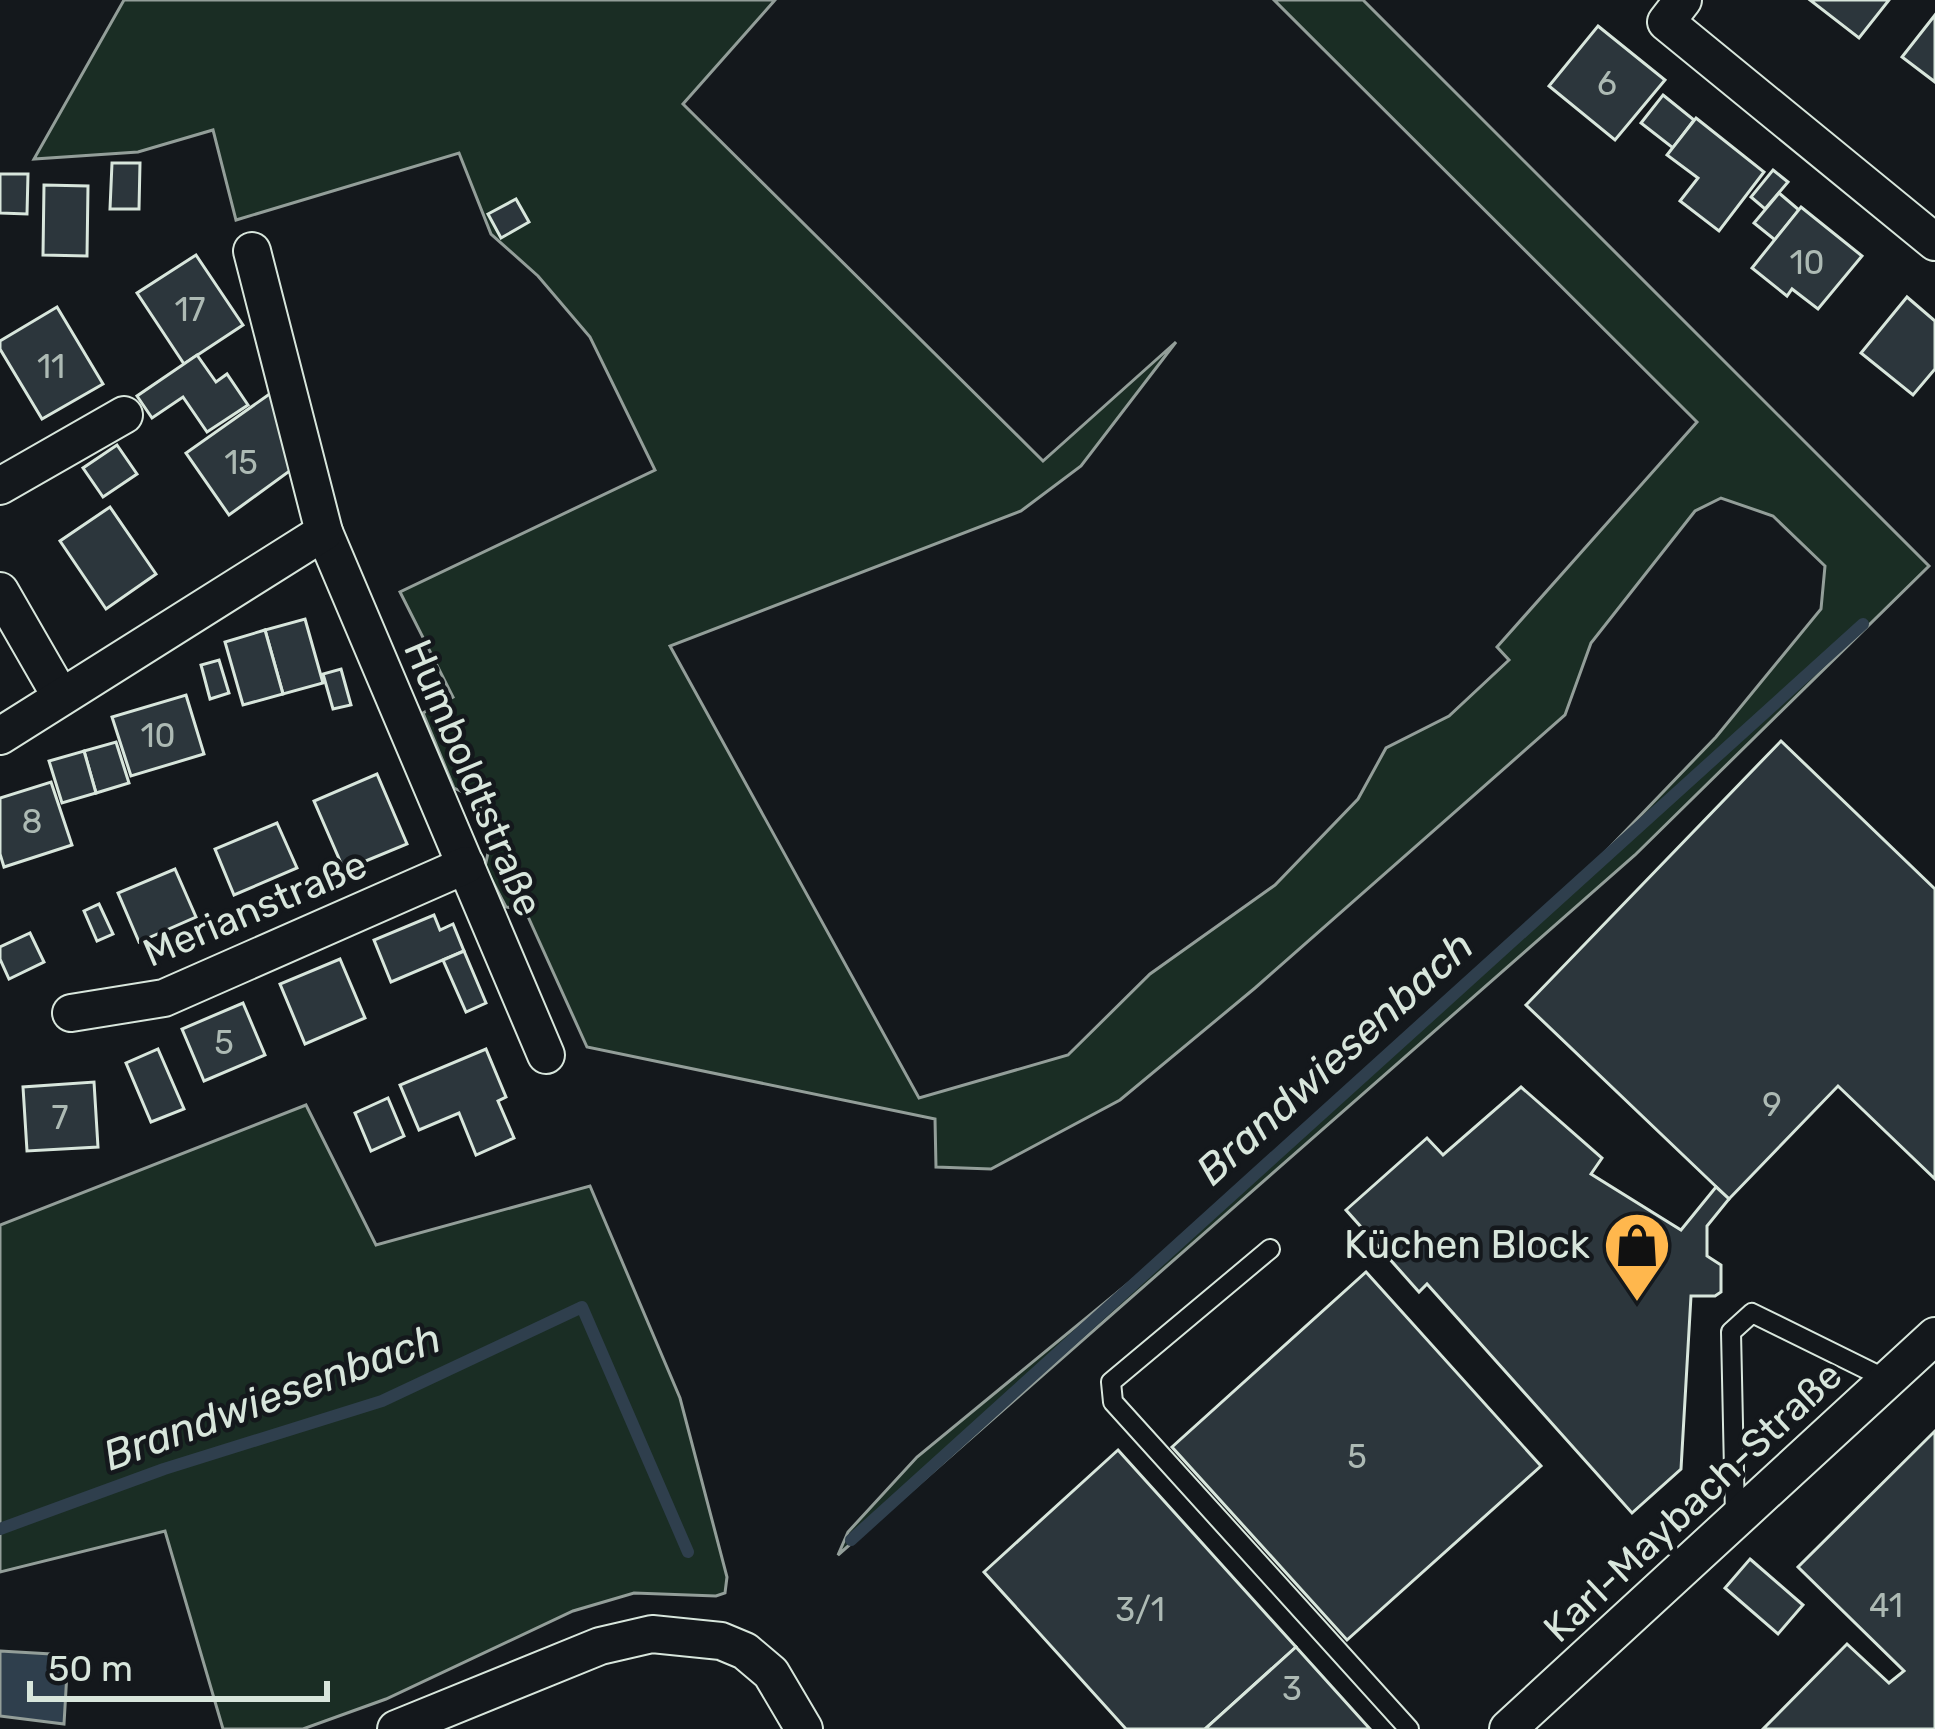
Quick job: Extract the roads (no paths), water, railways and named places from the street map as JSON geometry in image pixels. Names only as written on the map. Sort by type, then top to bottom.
[{"type":"street","points":[[1683,0],[1666,22],[1935,242]]},
{"type":"street","name":"Humboldtstraße","points":[[251,251],[324,532],[546,1055]]},
{"type":"street","points":[[0,486],[124,415]]},
{"type":"street","points":[[0,736],[324,532]]},
{"type":"street","points":[[0,591],[61,697]]},
{"type":"street","name":"Merianstraße","points":[[71,1012],[164,998],[466,865]]},
{"type":"street","name":"Karl-Maybach-Straße","points":[[1508,1729],[1935,1336]]},
{"type":"street","points":[[396,1729],[600,1646],[652,1634],[722,1641],[746,1652],[771,1673],[804,1729]]},
{"type":"lane","points":[[1270,1250],[1111,1382],[1113,1402],[1409,1729]]},
{"type":"lane","points":[[1735,1520],[1731,1332],[1752,1313],[1888,1380]]},
{"type":"water","points":[[0,1651],[68,1655],[64,1724],[0,1716]]},
{"type":"waterway","name":"Brandwiesenbach","points":[[851,1540],[1863,624]]},
{"type":"waterway","name":"Brandwiesenbach","points":[[0,1529],[164,1469],[382,1401],[582,1307],[688,1552]]},
{"type":"place","name":"Küchen Block","points":[[1637,1304]]}]
